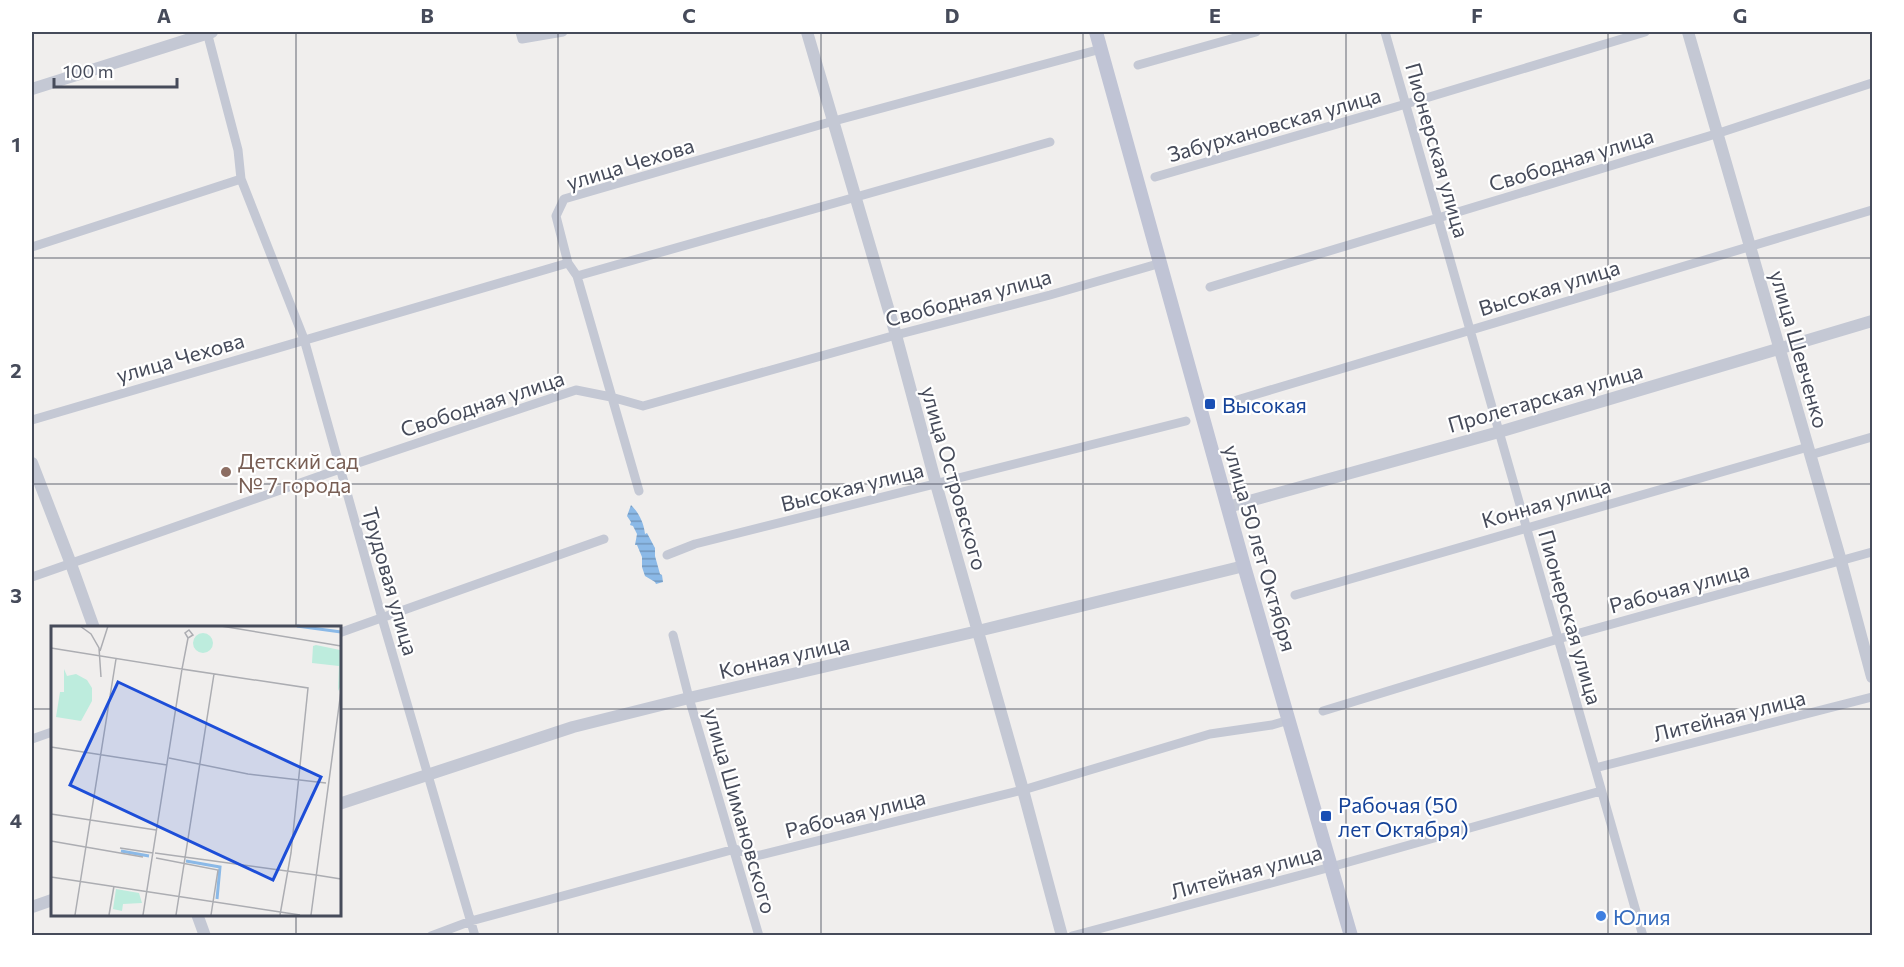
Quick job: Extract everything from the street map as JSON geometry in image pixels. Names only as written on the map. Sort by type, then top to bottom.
[{"type":"main road","name":"улица 50 лет Октября","points":[[1096,32],[1244,566],[1351,936]]},
{"type":"street","points":[[32,89],[209,32]]},
{"type":"street","name":"Трудовая улица","points":[[209,32],[238,150],[241,179],[304,339],[382,618],[475,936]]},
{"type":"street","points":[[520,32],[522,39],[563,32]]},
{"type":"street","name":"улица Островского","points":[[807,32],[896,335],[1062,936]]},
{"type":"street","points":[[1138,65],[1256,32]]},
{"type":"street","name":"Пионерская улица","points":[[1385,32],[1642,936]]},
{"type":"street","name":"Забурхановская улица","points":[[1155,177],[1644,32]]},
{"type":"street","name":"улица Шевченко","points":[[1688,32],[1719,133],[1872,677]]},
{"type":"street","name":"улица Чехова","points":[[32,420],[568,263],[556,216],[564,199],[1101,48]]},
{"type":"street","name":"Свободная улица","points":[[1210,287],[1719,133],[1872,83]]},
{"type":"street","points":[[576,276],[1050,142]]},
{"type":"street","points":[[32,247],[241,179]]},
{"type":"street","name":"Высокая улица","points":[[1237,400],[1872,210]]},
{"type":"street","points":[[568,263],[576,276],[639,491]]},
{"type":"street","name":"Свободная улица","points":[[32,577],[340,469],[576,390],[643,406],[1161,263]]},
{"type":"street","name":"Пролетарская улица","points":[[1228,507],[1499,432],[1872,321]]},
{"type":"street","name":"Высокая улица","points":[[667,555],[695,544],[1186,421]]},
{"type":"street","name":"Конная улица","points":[[1295,595],[1527,528],[1809,451],[1872,437]]},
{"type":"street","points":[[32,463],[93,626]]},
{"type":"street","points":[[340,633],[604,539]]},
{"type":"street","name":"Рабочая улица","points":[[1323,711],[1558,639],[1872,552]]},
{"type":"street","name":"Конная улица","points":[[340,804],[573,728],[689,698],[1244,566]]},
{"type":"street","name":"улица Шимановского","points":[[673,635],[689,698],[759,936]]},
{"type":"street","name":"Литейная улица","points":[[1595,768],[1872,697]]},
{"type":"street","name":"Рабочая улица","points":[[431,936],[471,921],[735,849],[756,856],[1023,790],[1210,734],[1272,725],[1288,720]]},
{"type":"street","points":[[32,739],[51,732]]},
{"type":"street","name":"Литейная улица","points":[[1072,936],[1331,867],[1601,791]]},
{"type":"street","points":[[32,907],[51,900]]},
{"type":"street","points":[[197,916],[205,936]]},
{"type":"water","points":[[631,505],[639,515],[645,534],[647,533],[655,548],[655,556],[663,582],[656,584],[645,576],[642,557],[635,545],[637,534],[627,516]]},
{"type":"place","name":"Высокая","points":[[1210,404]]},
{"type":"place","name":"Детский сад № 7 города","points":[[226,472]]},
{"type":"place","name":"Рабочая (50 лет Октября)","points":[[1326,816]]},
{"type":"place","name":"Юлия","points":[[1601,916]]}]
